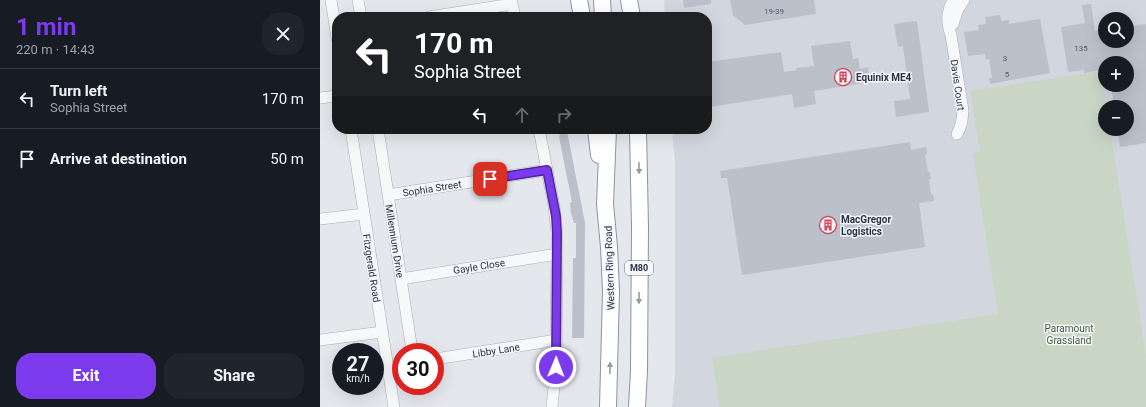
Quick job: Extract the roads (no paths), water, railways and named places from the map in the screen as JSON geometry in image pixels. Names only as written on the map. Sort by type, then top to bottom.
[{"type":"highway","points":[[579,0],[581,12]]},
{"type":"highway","points":[[602,0],[603,12]]},
{"type":"highway","points":[[629,0],[631,12]]},
{"type":"highway","points":[[597,134],[605,204]]},
{"type":"highway","name":"Western Ring Road","points":[[608,134],[605,204],[611,291],[608,407]]},
{"type":"highway","name":"M80","points":[[637,407],[639,371],[638,326],[640,228],[638,134]]},
{"type":"street","points":[[331,0],[333,12]]},
{"type":"street","points":[[358,0],[360,12]]},
{"type":"street","name":"Davis Court","points":[[957,134],[960,129],[963,111],[947,17],[959,1]]},
{"type":"street","points":[[456,12],[511,2],[514,12]]},
{"type":"street","points":[[320,98],[332,97]]},
{"type":"street","name":"Fitzgerald Road","points":[[352,134],[394,407]]},
{"type":"street","name":"Millennium Drive","points":[[379,134],[411,343]]},
{"type":"street","points":[[540,134],[556,216],[557,340],[556,372],[552,407]]},
{"type":"street","name":"Sophia Street","points":[[388,195],[547,170]]},
{"type":"street","points":[[320,219],[364,214]]},
{"type":"street","name":"Gayle Close","points":[[401,279],[557,254]]},
{"type":"street","points":[[320,340],[382,332]]},
{"type":"street","name":"Libby Lane","points":[[444,358],[557,340]]},
{"type":"place","name":"Equinix ME4","points":[[843,77]]},
{"type":"place","name":"MacGregor Logistics","points":[[828,225]]},
{"type":"park label","name":"Paramount Grassland","points":[[1069,334]]}]
